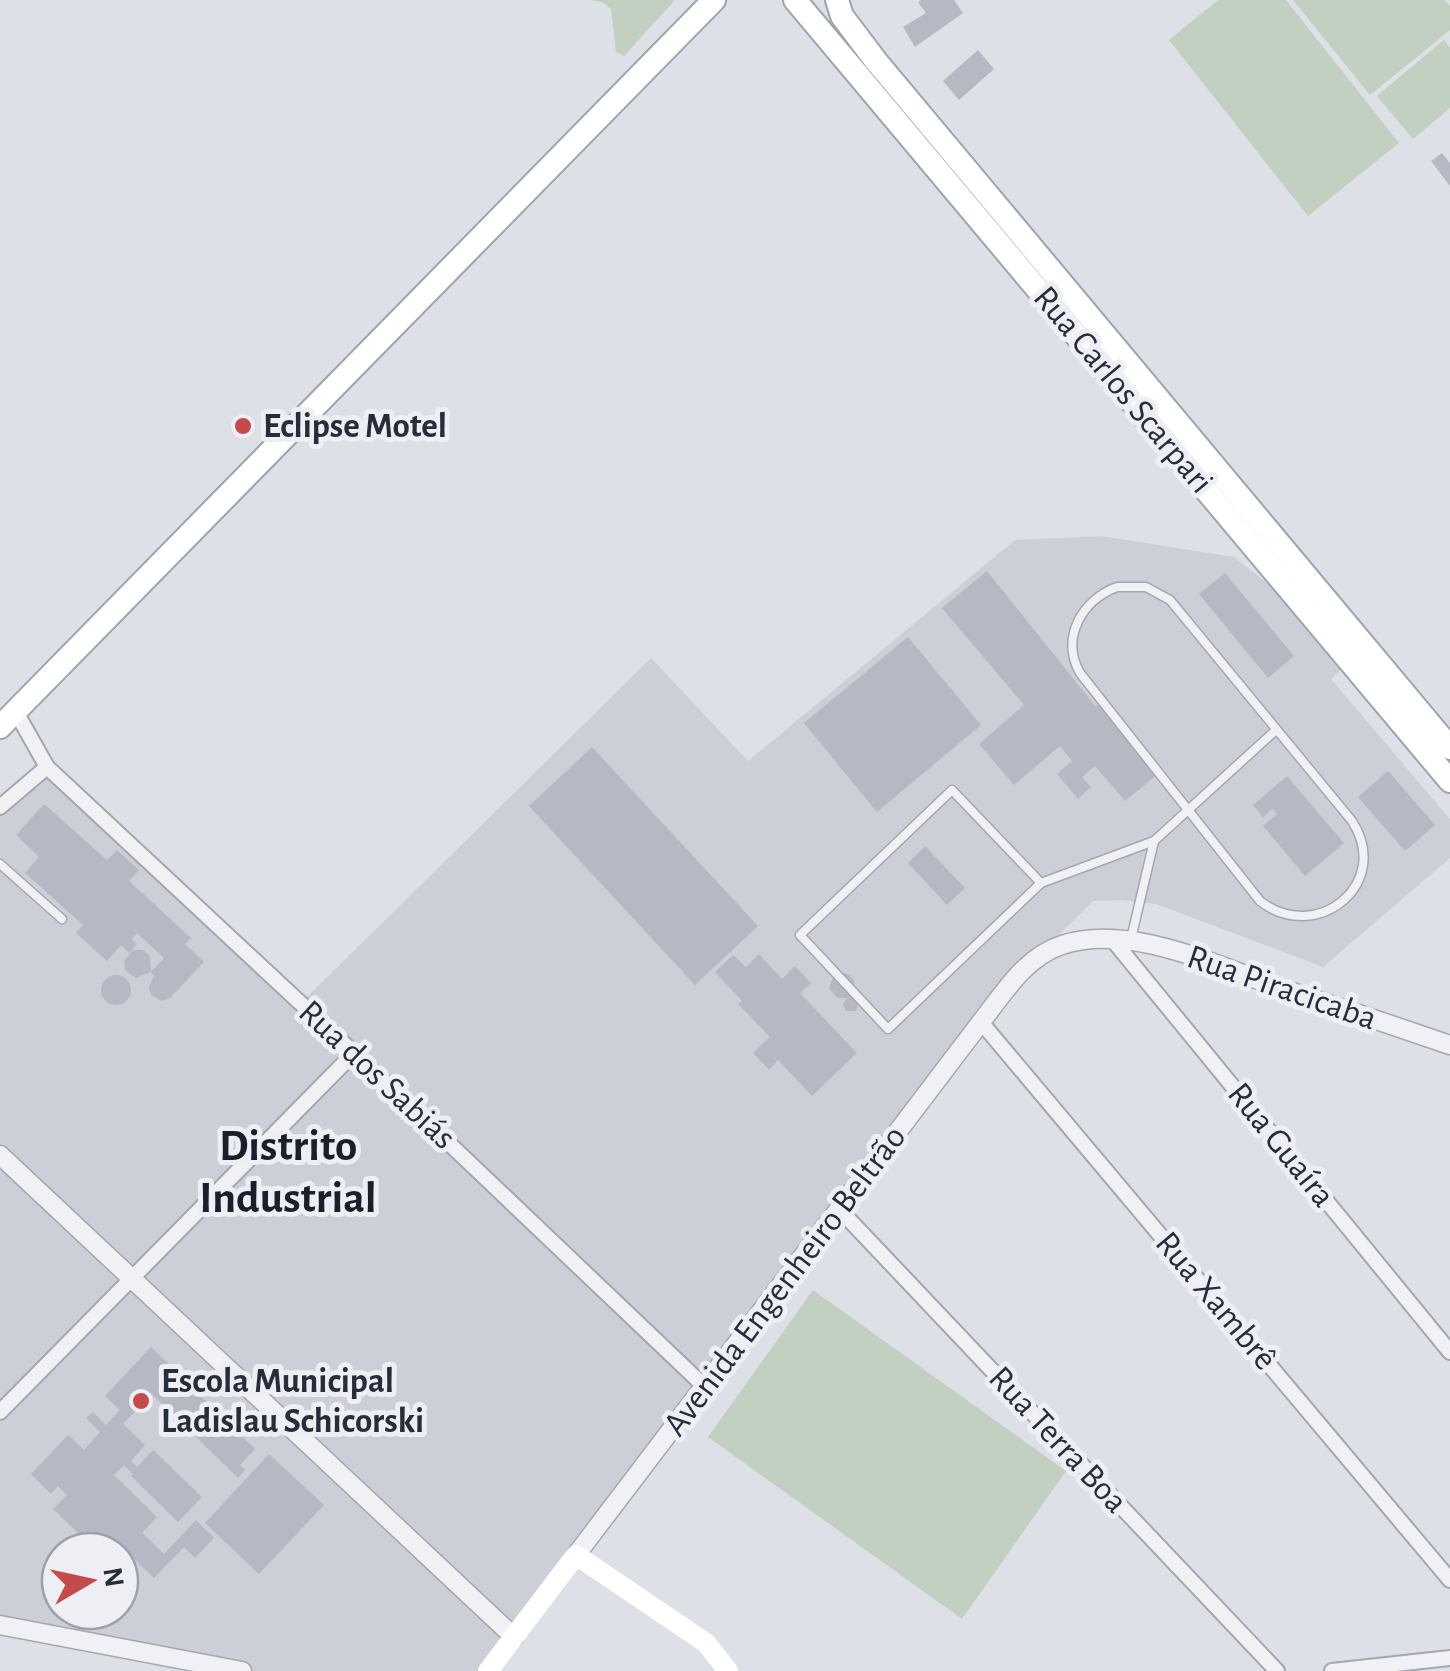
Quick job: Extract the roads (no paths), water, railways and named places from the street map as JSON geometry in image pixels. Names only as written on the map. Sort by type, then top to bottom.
[{"type":"main road","points":[[682,35],[702,0]]},
{"type":"main road","points":[[8,720],[714,0]]},
{"type":"main road","points":[[682,35],[735,0]]},
{"type":"main road","name":"Rua Carlos Scarpari","points":[[795,0],[893,98],[1450,748]]},
{"type":"main road","name":"Rua Carlos Scarpari","points":[[837,0],[842,16],[893,98],[1450,780]]},
{"type":"main road","points":[[576,1554],[706,1643],[728,1671]]},
{"type":"main road","name":"Avenida Engenheiro Beltrão","points":[[488,1671],[576,1554]]},
{"type":"street","name":"Rua dos Sabiás","points":[[8,720],[47,767],[354,1052],[704,1386]]},
{"type":"street","points":[[0,807],[47,767]]},
{"type":"street","name":"Avenida Engenheiro Beltrão","points":[[576,1554],[981,1022],[1034,959],[1063,944],[1122,940]]},
{"type":"street","name":"Rua Piracicaba","points":[[1122,940],[1152,944],[1450,1045]]},
{"type":"street","name":"Rua Guaíra","points":[[1122,940],[1450,1352]]},
{"type":"street","name":"Rua Xambrê","points":[[981,1022],[1450,1580]]},
{"type":"street","points":[[0,1412],[354,1052]]},
{"type":"street","points":[[0,1154],[514,1637]]},
{"type":"street","name":"Rua Terra Boa","points":[[839,1209],[1277,1671]]},
{"type":"street","points":[[0,1625],[242,1671]]},
{"type":"street","points":[[1332,1671],[1450,1658]]},
{"type":"lane","points":[[1117,587],[1146,587],[1179,610],[1352,821],[1366,857],[1358,883],[1348,897],[1322,913],[1276,911],[1260,900],[1189,810],[1075,664],[1073,638],[1078,620],[1102,592],[1117,587]]},
{"type":"lane","points":[[1041,883],[952,790],[800,936],[888,1029],[1041,883],[1154,841],[1276,730]]},
{"type":"lane","points":[[1122,940],[1154,841]]},
{"type":"lane","points":[[0,864],[62,919]]},
{"type":"place","name":"Eclipse Motel","points":[[243,426]]},
{"type":"place","name":"Escola Municipal Ladislau Schicorski","points":[[141,1401]]},
{"type":"district","name":"Distrito Industrial","points":[[288,1172]]}]
